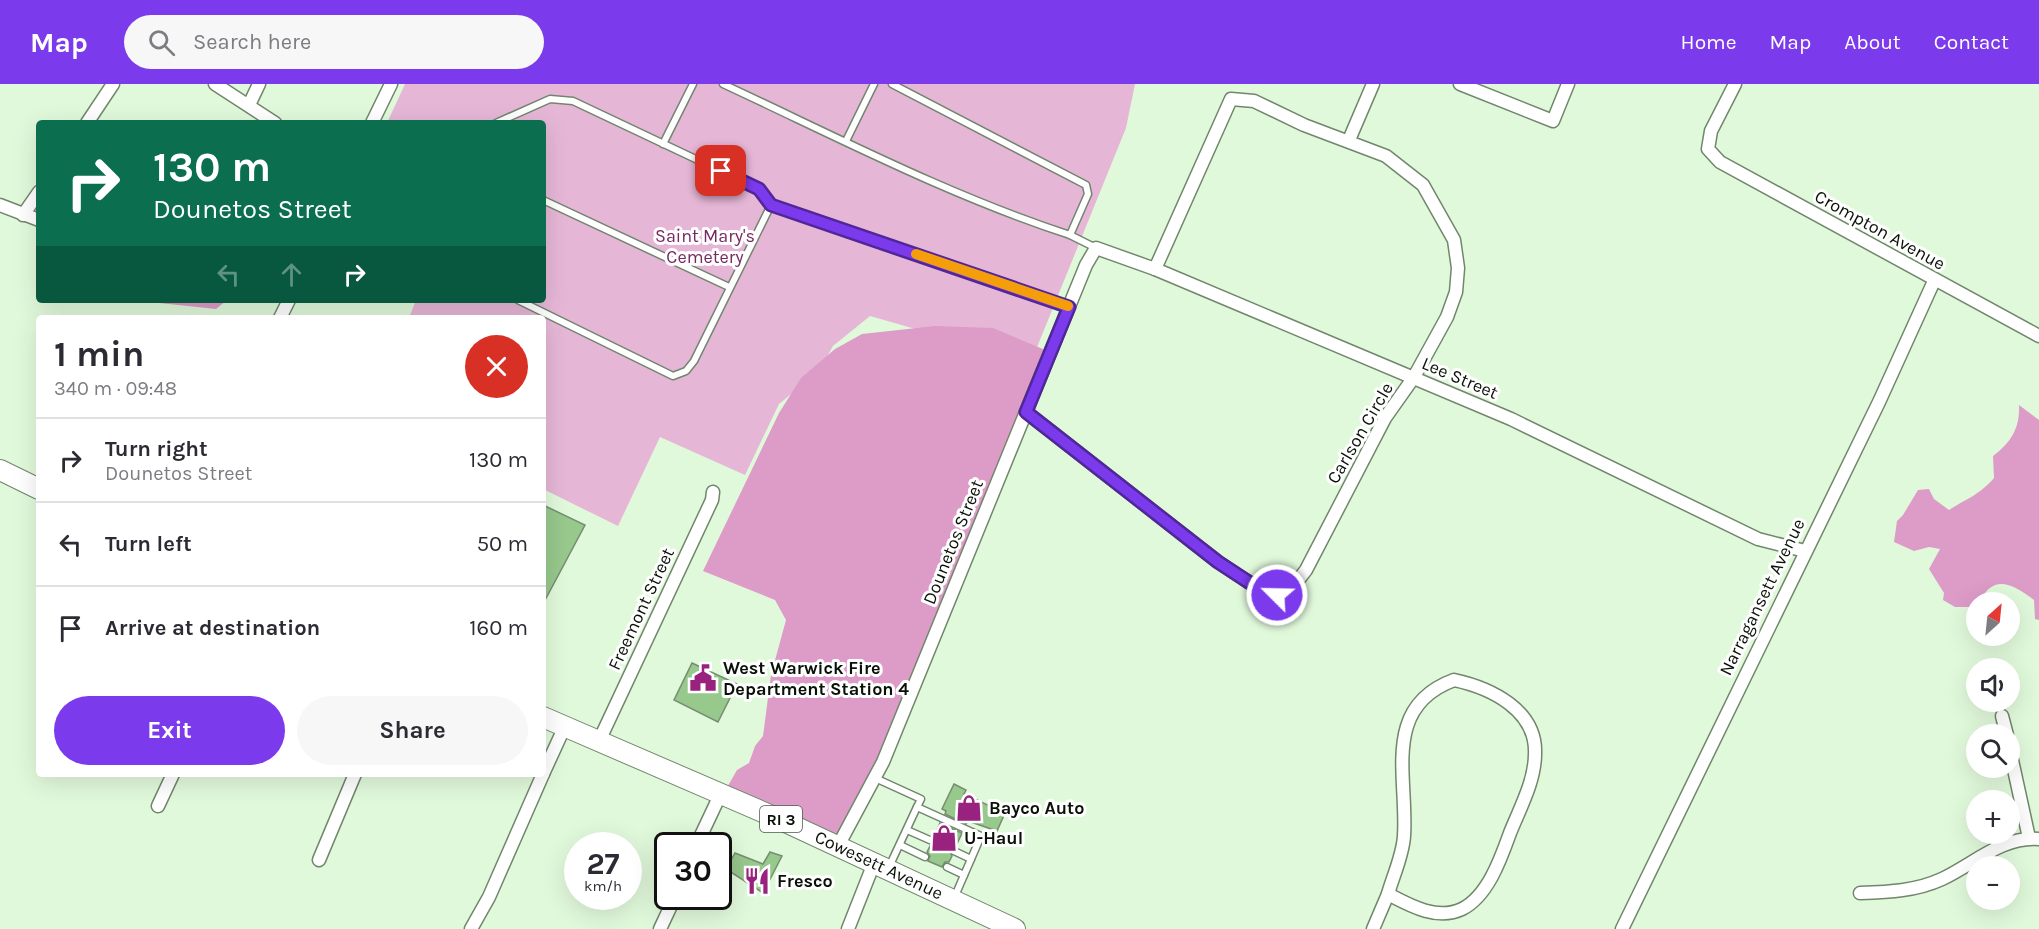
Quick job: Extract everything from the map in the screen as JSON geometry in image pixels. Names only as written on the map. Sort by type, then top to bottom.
[{"type":"main road","points":[[0,470],[36,488]]},
{"type":"main road","name":"Cowesett Avenue","points":[[546,718],[721,793],[1015,929]]},
{"type":"street","points":[[89,120],[114,84]]},
{"type":"street","points":[[215,84],[271,120]]},
{"type":"street","points":[[249,105],[260,84]]},
{"type":"street","points":[[373,120],[391,84]]},
{"type":"street","points":[[1349,140],[1373,84]]},
{"type":"street","points":[[1460,84],[1553,121],[1568,84]]},
{"type":"street","name":"Crompton Avenue","points":[[1735,84],[1711,131],[1708,148],[1720,162],[1934,281],[2039,336]]},
{"type":"street","name":"Carlson Circle","points":[[1026,412],[1218,562],[1250,583],[1277,595],[1292,588],[1306,570],[1385,418],[1414,377],[1447,317],[1456,292],[1458,268],[1454,240],[1423,185],[1386,156],[1349,140],[1304,125],[1254,101],[1232,99],[1155,269]]},
{"type":"street","points":[[24,215],[36,197]]},
{"type":"street","points":[[0,205],[36,219]]},
{"type":"street","name":"Lee Street","points":[[1096,249],[1155,269],[1414,377],[1543,434],[1758,539],[1805,551]]},
{"type":"street","name":"Dounetos Street","points":[[838,846],[875,778],[1086,265],[1096,249]]},
{"type":"street","name":"Narragansett Avenue","points":[[1622,929],[1879,402],[1934,281]]},
{"type":"street","name":"Freemont Street","points":[[599,741],[712,500],[713,492]]},
{"type":"street","points":[[1373,929],[1388,894],[1404,839],[1401,748],[1406,726],[1419,704],[1436,686],[1454,680],[1475,684],[1521,713],[1531,730],[1536,753],[1531,778],[1507,841],[1489,880],[1476,898],[1460,910],[1439,913],[1419,910],[1388,894]]},
{"type":"street","points":[[2002,716],[2004,724]]},
{"type":"street","points":[[546,767],[565,726]]},
{"type":"street","points":[[158,806],[172,777]]},
{"type":"street","points":[[319,860],[354,777]]},
{"type":"street","points":[[471,929],[489,897],[542,777]]},
{"type":"street","points":[[1860,893],[1919,888],[1944,878],[1999,846],[2034,838],[2017,778]]},
{"type":"street","points":[[703,832],[721,793]]},
{"type":"street","points":[[848,929],[881,866]]},
{"type":"street","points":[[660,929],[669,910]]},
{"type":"lane","points":[[663,144],[693,84]]},
{"type":"lane","points":[[723,84],[996,209],[1070,235],[1096,249]]},
{"type":"lane","points":[[846,141],[874,84]]},
{"type":"lane","points":[[892,84],[1086,185],[1088,194],[1070,235]]},
{"type":"lane","points":[[503,120],[550,99],[563,98],[759,189],[771,205],[1069,307]]},
{"type":"lane","points":[[546,201],[729,288]]},
{"type":"lane","points":[[524,303],[673,376],[686,371],[694,360],[771,205]]},
{"type":"lane","points":[[875,778],[921,799],[900,845],[881,866]]},
{"type":"lane","points":[[917,807],[981,836],[953,900]]},
{"type":"lane","points":[[907,830],[932,841]]},
{"type":"lane","points":[[900,845],[925,857]]},
{"type":"lane","points":[[954,851],[971,859]]},
{"type":"lane","points":[[947,867],[964,875]]},
{"type":"green space","name":"Saint Mary's Cemetery","points":[[405,84],[1135,84],[1126,128],[1031,362],[870,316],[833,346],[819,371],[779,404],[745,475],[660,437],[618,526],[546,490],[546,315],[410,315],[415,303],[546,303],[546,120],[388,120]]},
{"type":"shaded area","points":[[159,303],[223,303],[216,309]]},
{"type":"shaded area","points":[[935,326],[993,328],[1050,352],[885,756],[836,847],[721,798],[737,770],[749,763],[755,746],[763,736],[771,675],[786,620],[775,600],[703,571],[779,413],[801,378],[835,349],[862,334]]},
{"type":"shaded area","points":[[2019,405],[2039,420],[2039,620],[2035,619],[2034,600],[2009,585],[1995,585],[1985,592],[1966,592],[1966,607],[1955,607],[1943,600],[1944,593],[1929,569],[1940,549],[1929,547],[1914,551],[1894,542],[1897,521],[1918,490],[1929,489],[1934,499],[1949,510],[1978,493],[1994,478],[1993,456],[2014,434]]},
{"type":"building","points":[[546,506],[585,525],[546,598]]},
{"type":"building","points":[[692,663],[737,684],[718,722],[674,700]]},
{"type":"building","points":[[954,784],[966,790],[964,794],[1005,813],[997,831],[968,821],[966,824],[945,814],[946,811],[942,809]]},
{"type":"building","points":[[940,823],[962,833],[956,846],[949,849],[952,856],[949,862],[945,862],[942,867],[928,861],[930,856],[927,852],[930,846],[937,843],[934,836]]},
{"type":"building","name":"Fresco","points":[[770,852],[782,856],[763,893],[732,873],[732,858],[735,853],[763,864]]},
{"type":"slow traffic","points":[[916,254],[1068,306]]},
{"type":"place","name":"West Warwick Fire Department Station 4","points":[[703,678]]},
{"type":"place","name":"Bayco Auto","points":[[969,808]]},
{"type":"place","name":"U-Haul","points":[[944,838]]},
{"type":"place","name":"Fresco","points":[[757,881]]},
{"type":"route","points":[[721,171],[759,189],[771,205],[1069,307],[1026,412],[1218,562],[1266,592],[1277,595]]}]
